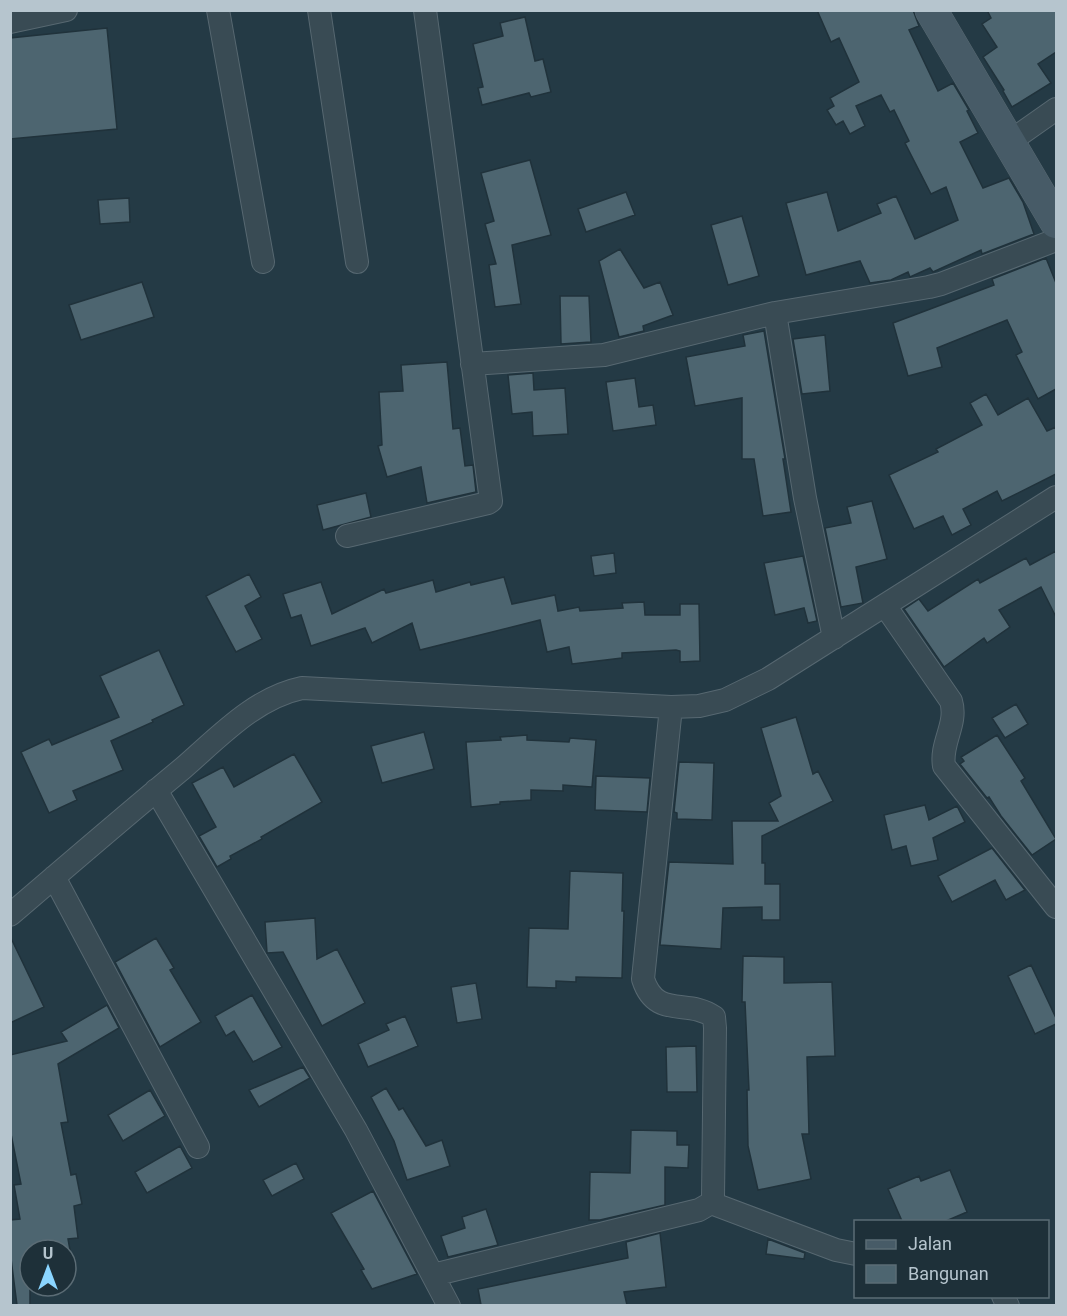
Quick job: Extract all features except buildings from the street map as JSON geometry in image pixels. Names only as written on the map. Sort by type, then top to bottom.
[{"type":"street","points":[[10,22],[66,10]]},
{"type":"street","points":[[218,10],[263,262]]},
{"type":"street","points":[[319,10],[357,262]]},
{"type":"street","points":[[347,536],[491,502],[425,10]]},
{"type":"street","points":[[931,10],[1056,222]]},
{"type":"street","points":[[1009,142],[1056,109]]},
{"type":"street","points":[[472,364],[604,356],[775,313],[941,284],[1056,240]]},
{"type":"street","points":[[775,313],[805,498],[834,638]]},
{"type":"street","points":[[10,915],[259,705],[282,692],[302,688],[671,707],[699,706],[725,700],[768,679],[886,607],[1056,496]]},
{"type":"street","points":[[886,607],[951,701],[955,712],[942,756],[944,765],[1056,907]]},
{"type":"street","points":[[433,1275],[699,1210],[711,1203],[715,1084],[714,1017],[705,1011],[660,1003],[646,991],[643,979],[671,707]]},
{"type":"street","points":[[156,790],[356,1130],[449,1305]]},
{"type":"street","points":[[54,877],[198,1148]]},
{"type":"street","points":[[711,1203],[836,1251],[854,1254]]}]
